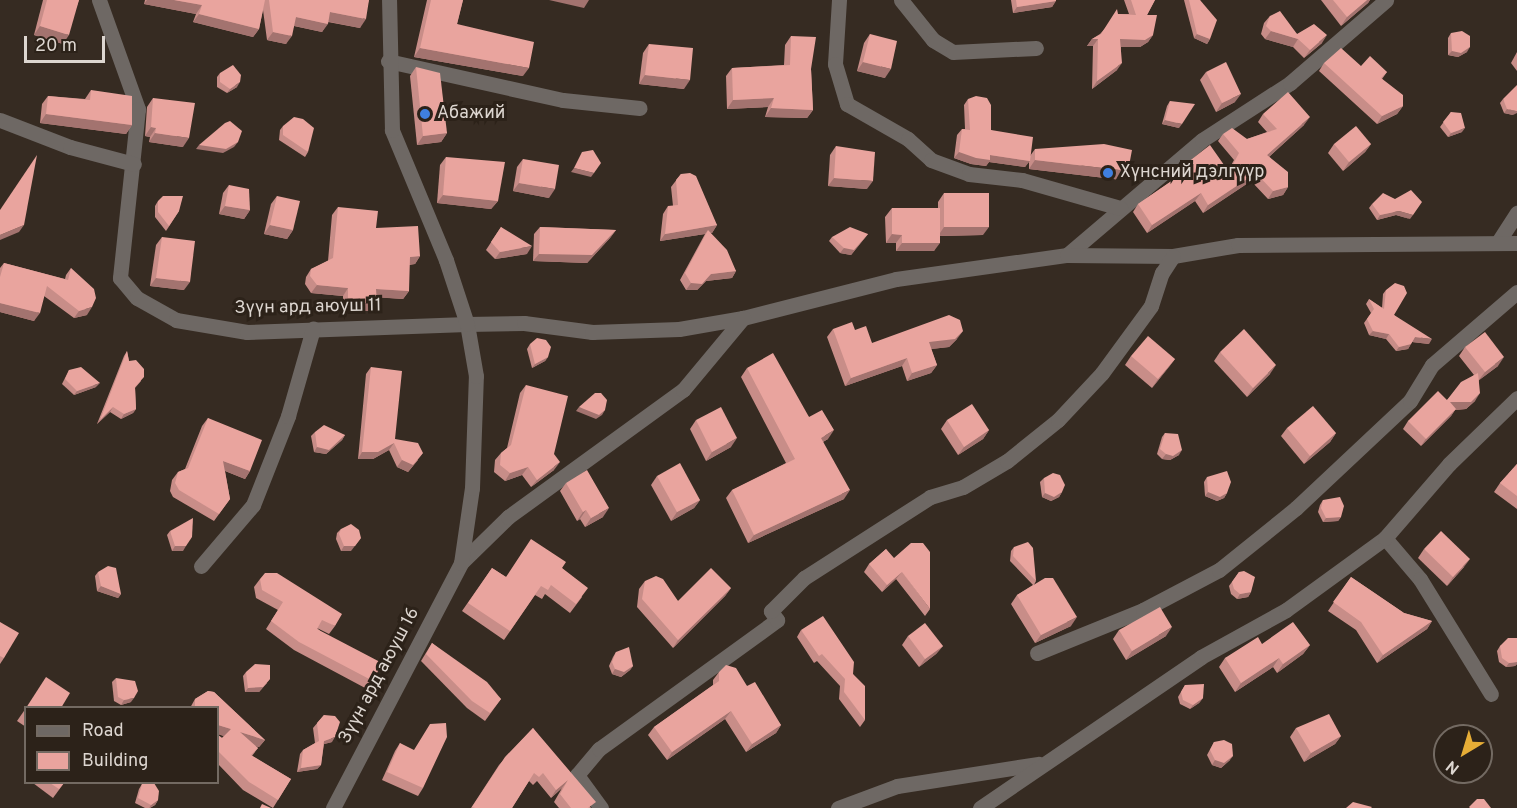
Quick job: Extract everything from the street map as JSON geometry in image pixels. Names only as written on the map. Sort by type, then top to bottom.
[{"type":"street","name":"Зүүн ард аюуш 11","points":[[99,0],[138,110],[120,278],[137,298],[176,320],[207,326],[247,332],[524,323],[592,332],[679,328],[743,318],[896,279],[1067,255],[1173,256],[1238,245],[1517,243]]},
{"type":"street","points":[[389,0],[388,61],[392,130],[446,260],[467,324],[476,376],[472,488],[461,562]]},
{"type":"street","points":[[839,0],[835,64],[847,104],[908,139],[931,160],[969,174],[1022,180],[1120,208]]},
{"type":"street","points":[[901,0],[933,40],[953,52],[1036,48]]},
{"type":"street","points":[[1067,255],[1202,140],[1290,83],[1386,0]]},
{"type":"street","points":[[388,61],[563,100],[640,108]]},
{"type":"street","points":[[0,120],[70,147],[134,164]]},
{"type":"street","points":[[1498,242],[1517,213]]},
{"type":"street","points":[[601,808],[577,775],[599,749],[777,620],[771,611],[804,578],[930,497],[963,487],[1007,461],[1058,420],[1102,373],[1151,306],[1162,273],[1173,256]]},
{"type":"street","points":[[1036,653],[1143,610],[1219,570],[1296,508],[1410,401],[1432,365],[1517,292]]},
{"type":"street","points":[[461,562],[508,517],[683,390],[743,318]]},
{"type":"street","points":[[201,566],[253,505],[288,416],[313,329]]},
{"type":"street","points":[[980,808],[1200,657],[1286,610],[1385,538],[1449,464],[1517,398]]},
{"type":"street","points":[[1385,538],[1420,579],[1491,694]]},
{"type":"street","name":"Зүүн ард аюуш 16","points":[[333,808],[461,562]]},
{"type":"street","points":[[838,808],[897,786],[1041,764]]},
{"type":"building","points":[[47,0],[79,0],[69,35],[40,26]]},
{"type":"building","points":[[174,0],[265,0],[259,29],[199,14],[202,5]]},
{"type":"building","points":[[269,0],[369,0],[366,19],[330,12],[328,24],[296,17],[292,36],[273,32]]},
{"type":"building","points":[[431,0],[463,0],[457,24],[534,42],[529,68],[420,48]]},
{"type":"building","points":[[1016,0],[1056,0],[1056,1],[1017,7]]},
{"type":"building","points":[[1131,0],[1155,0],[1147,15],[1157,15],[1153,35],[1145,40],[1120,39],[1122,63],[1097,81],[1098,39],[1092,39],[1101,34],[1117,9],[1118,14],[1136,15]]},
{"type":"building","points":[[1189,0],[1200,0],[1217,20],[1210,39],[1197,34]]},
{"type":"building","points":[[1333,0],[1367,0],[1347,17]]},
{"type":"building","points":[[1280,11],[1297,34],[1314,24],[1327,35],[1310,50],[1298,39],[1271,31],[1266,26],[1270,16]]},
{"type":"building","points":[[1462,31],[1470,36],[1470,47],[1461,53],[1452,51],[1451,33]]},
{"type":"building","points":[[870,34],[897,41],[891,69],[863,62]]},
{"type":"building","points":[[791,36],[816,37],[811,69],[813,110],[771,108],[774,98],[733,100],[732,68],[790,65]]},
{"type":"building","points":[[649,44],[693,48],[690,80],[645,75]]},
{"type":"building","points":[[1341,48],[1361,66],[1370,56],[1387,72],[1381,78],[1403,95],[1403,106],[1382,116],[1324,63]]},
{"type":"building","points":[[1226,62],[1241,94],[1222,103],[1206,72]]},
{"type":"building","points":[[233,65],[241,75],[240,82],[230,89],[220,82],[220,73]]},
{"type":"building","points":[[416,67],[440,73],[447,133],[423,136]]},
{"type":"building","points":[[1517,85],[1516,111],[1507,109],[1503,99]]},
{"type":"building","points":[[91,90],[132,96],[132,125],[46,114],[48,96],[90,100]]},
{"type":"building","points":[[1288,92],[1310,117],[1267,155],[1288,172],[1288,187],[1273,191],[1256,173],[1208,205],[1201,193],[1152,225],[1138,204],[1186,171],[1183,166],[1210,145],[1229,172],[1239,153],[1223,134],[1232,128],[1247,139],[1277,129],[1263,114]]},
{"type":"building","points":[[976,96],[987,98],[991,105],[991,130],[1033,137],[1030,161],[990,155],[990,160],[959,152],[962,129],[970,130],[968,99]]},
{"type":"building","points":[[153,98],[195,103],[189,138],[155,133],[156,128],[151,127]]},
{"type":"building","points":[[1170,101],[1195,104],[1182,124],[1165,120]]},
{"type":"building","points":[[1451,112],[1461,113],[1465,128],[1451,133],[1443,122]]},
{"type":"building","points":[[294,117],[303,119],[314,128],[308,152],[283,135],[283,126]]},
{"type":"building","points":[[230,121],[242,131],[238,142],[226,149],[199,145],[225,123]]},
{"type":"building","points":[[1356,126],[1371,144],[1349,162],[1334,144]]},
{"type":"building","points":[[1104,144],[1132,150],[1128,171],[1035,160],[1035,149]]},
{"type":"building","points":[[836,146],[875,152],[873,181],[834,178]]},
{"type":"building","points":[[593,150],[601,163],[594,173],[574,168],[582,152]]},
{"type":"building","points":[[37,155],[24,225],[0,235],[0,210]]},
{"type":"building","points":[[446,157],[505,162],[498,201],[443,195]]},
{"type":"building","points":[[523,159],[559,165],[555,189],[519,183]]},
{"type":"building","points":[[690,173],[696,176],[717,225],[665,234],[668,206],[678,205],[676,180],[681,174]]},
{"type":"building","points":[[229,185],[249,189],[250,210],[225,206]]},
{"type":"building","points":[[1411,190],[1422,202],[1413,215],[1399,211],[1380,215],[1372,204],[1383,193],[1395,199]]},
{"type":"building","points":[[944,193],[989,193],[989,227],[944,227]]},
{"type":"building","points":[[163,196],[183,196],[179,211],[169,226],[158,212],[158,201]]},
{"type":"building","points":[[277,196],[300,201],[293,230],[270,225]]},
{"type":"building","points":[[338,207],[378,211],[376,228],[418,226],[420,256],[410,257],[409,291],[376,289],[377,303],[348,303],[348,288],[317,285],[310,276],[311,269],[333,258]]},
{"type":"building","points":[[892,208],[940,208],[940,243],[902,243],[902,235],[892,234]]},
{"type":"building","points":[[501,227],[532,246],[500,252],[491,242]]},
{"type":"building","points":[[540,227],[616,230],[592,255],[539,254]]},
{"type":"building","points":[[850,227],[868,234],[854,250],[844,248],[832,237]]},
{"type":"building","points":[[708,230],[727,250],[736,271],[711,274],[702,284],[691,283],[685,273]]},
{"type":"building","points":[[162,237],[195,241],[190,282],[156,278]]},
{"type":"building","points":[[4,263],[68,280],[71,268],[94,289],[96,298],[92,307],[79,311],[47,286],[40,313],[0,303],[0,277]]},
{"type":"building","points":[[1395,283],[1404,286],[1407,293],[1394,315],[1432,339],[1415,337],[1411,344],[1399,347],[1389,334],[1373,331],[1367,319],[1374,309],[1369,299],[1384,309],[1386,290]]},
{"type":"building","points":[[949,315],[960,320],[963,331],[955,339],[929,342],[937,365],[912,373],[907,358],[851,378],[833,329],[852,322],[855,330],[866,326],[872,343]]},
{"type":"building","points":[[1244,329],[1276,365],[1253,388],[1220,352]]},
{"type":"building","points":[[1485,332],[1504,357],[1485,372],[1465,347]]},
{"type":"building","points":[[1148,336],[1175,359],[1158,379],[1131,356]]},
{"type":"building","points":[[537,338],[546,340],[551,347],[548,357],[535,364],[530,344]]},
{"type":"building","points":[[127,351],[129,361],[136,360],[144,369],[144,377],[135,387],[136,409],[124,414],[113,407],[100,420]]},
{"type":"building","points":[[773,353],[809,417],[822,410],[834,430],[821,438],[850,490],[754,535],[732,490],[795,459],[747,368]]},
{"type":"building","points":[[81,367],[100,383],[77,391],[65,379],[69,370]]},
{"type":"building","points":[[371,367],[402,371],[395,439],[418,443],[423,453],[413,465],[402,460],[394,443],[378,452],[362,452]]},
{"type":"building","points":[[1478,373],[1480,393],[1471,402],[1450,402],[1456,409],[1426,439],[1408,421],[1438,391],[1447,400],[1461,382]]},
{"type":"building","points":[[526,385],[568,396],[554,454],[560,462],[537,480],[528,467],[510,473],[500,465],[501,453],[511,445]]},
{"type":"building","points":[[595,393],[601,393],[607,400],[605,410],[599,415],[579,407]]},
{"type":"building","points":[[972,404],[989,430],[964,447],[947,420]]},
{"type":"building","points":[[1313,406],[1336,433],[1310,456],[1287,428]]},
{"type":"building","points":[[721,407],[737,438],[712,452],[696,420]]},
{"type":"building","points":[[208,418],[262,440],[250,471],[223,461],[230,499],[219,514],[179,490],[175,483],[178,472],[188,468]]},
{"type":"building","points":[[324,425],[345,435],[329,450],[317,447],[315,432]]},
{"type":"building","points":[[1165,433],[1178,434],[1182,450],[1173,456],[1160,449]]},
{"type":"building","points":[[680,463],[700,500],[677,512],[657,476]]},
{"type":"building","points":[[1517,464],[1517,496],[1500,483]]},
{"type":"building","points":[[587,470],[609,508],[591,518],[586,510],[583,512],[566,483]]},
{"type":"building","points":[[1227,471],[1231,482],[1227,493],[1220,497],[1208,492],[1207,477]]},
{"type":"building","points":[[1053,473],[1060,475],[1065,485],[1062,492],[1054,497],[1045,493],[1044,478]]},
{"type":"building","points":[[1340,497],[1344,506],[1341,517],[1326,518],[1321,508],[1323,500]]},
{"type":"building","points":[[193,518],[192,537],[186,546],[175,546],[170,531]]},
{"type":"building","points":[[351,524],[359,530],[361,538],[355,546],[344,546],[339,534],[341,529]]},
{"type":"building","points":[[1441,531],[1470,559],[1453,577],[1424,549]]},
{"type":"building","points":[[531,539],[566,562],[562,568],[588,588],[576,604],[551,585],[548,590],[541,586],[510,631],[468,603],[492,568],[506,577]]},
{"type":"building","points":[[1028,542],[1033,548],[1036,581],[1013,556],[1014,547]]},
{"type":"building","points":[[911,543],[923,543],[930,552],[930,609],[902,572],[887,585],[869,564],[886,549],[894,558]]},
{"type":"building","points":[[108,566],[116,568],[121,594],[101,586],[98,572]]},
{"type":"building","points":[[711,568],[731,588],[678,640],[642,599],[645,581],[656,576],[663,579],[678,601]]},
{"type":"building","points":[[1244,571],[1255,577],[1251,592],[1240,594],[1234,589],[1232,582],[1239,572]]},
{"type":"building","points":[[265,573],[277,573],[342,614],[335,626],[322,620],[317,629],[382,663],[373,681],[299,642],[271,621],[283,602],[262,590],[260,579]]},
{"type":"building","points":[[1351,577],[1404,613],[1432,621],[1383,655],[1361,622],[1333,602]]},
{"type":"building","points":[[1045,578],[1053,578],[1077,617],[1041,635],[1017,595]]},
{"type":"building","points":[[1160,607],[1172,627],[1132,651],[1119,630]]},
{"type":"building","points":[[823,616],[854,662],[853,674],[865,686],[865,720],[844,692],[845,679],[822,654],[819,656],[801,630]]},
{"type":"building","points":[[0,622],[19,633],[4,658],[0,656]]},
{"type":"building","points":[[1293,622],[1310,645],[1283,664],[1279,658],[1241,683],[1225,658],[1258,637],[1262,644]]},
{"type":"building","points":[[925,623],[943,646],[925,659],[908,636]]},
{"type":"building","points":[[1508,638],[1517,638],[1517,662],[1509,663],[1502,658],[1500,646]]},
{"type":"building","points":[[432,643],[487,682],[501,699],[490,713],[472,701],[426,654]]},
{"type":"building","points":[[629,647],[633,666],[624,672],[615,669],[612,662],[616,652]]},
{"type":"building","points":[[255,664],[270,665],[270,679],[263,687],[248,688],[246,672]]},
{"type":"building","points":[[726,665],[736,668],[747,686],[755,682],[781,725],[752,744],[731,711],[672,752],[654,727],[719,681],[719,672]]},
{"type":"building","points":[[46,677],[70,693],[62,706],[27,706]]},
{"type":"building","points":[[116,678],[135,681],[138,691],[134,698],[124,700],[118,697]]},
{"type":"building","points":[[1204,684],[1203,698],[1193,705],[1183,700],[1181,692],[1185,685]]},
{"type":"building","points":[[208,691],[214,692],[265,740],[240,732],[258,748],[251,755],[291,779],[278,800],[249,782],[219,752],[219,736],[222,738],[231,729],[219,725],[219,706],[195,706],[195,699]]},
{"type":"building","points":[[1329,714],[1341,736],[1311,753],[1296,728]]},
{"type":"building","points":[[324,715],[335,716],[340,722],[335,737],[324,741],[321,765],[301,768],[303,750],[319,741],[317,723]]},
{"type":"building","points":[[446,723],[447,737],[423,788],[387,772],[400,743],[414,750],[430,724]]},
{"type":"building","points":[[533,728],[596,802],[588,808],[571,808],[560,794],[568,780],[556,790],[543,773],[539,777],[534,773],[512,808],[472,807],[505,757]]},
{"type":"building","points":[[1224,740],[1232,744],[1233,756],[1224,763],[1215,760],[1210,750],[1214,742]]},
{"type":"building","points":[[52,784],[63,784],[59,789]]},
{"type":"building","points":[[142,784],[155,784],[159,791],[158,800],[151,805],[138,798]]},
{"type":"building","points":[[1477,799],[1484,799],[1491,808],[1470,808]]},
{"type":"building","points":[[1353,802],[1372,807],[1346,808]]},
{"type":"place","name":"Абажий","points":[[425,114]]},
{"type":"place","name":"Хүнсний дэлгүүр","points":[[1108,173]]}]
